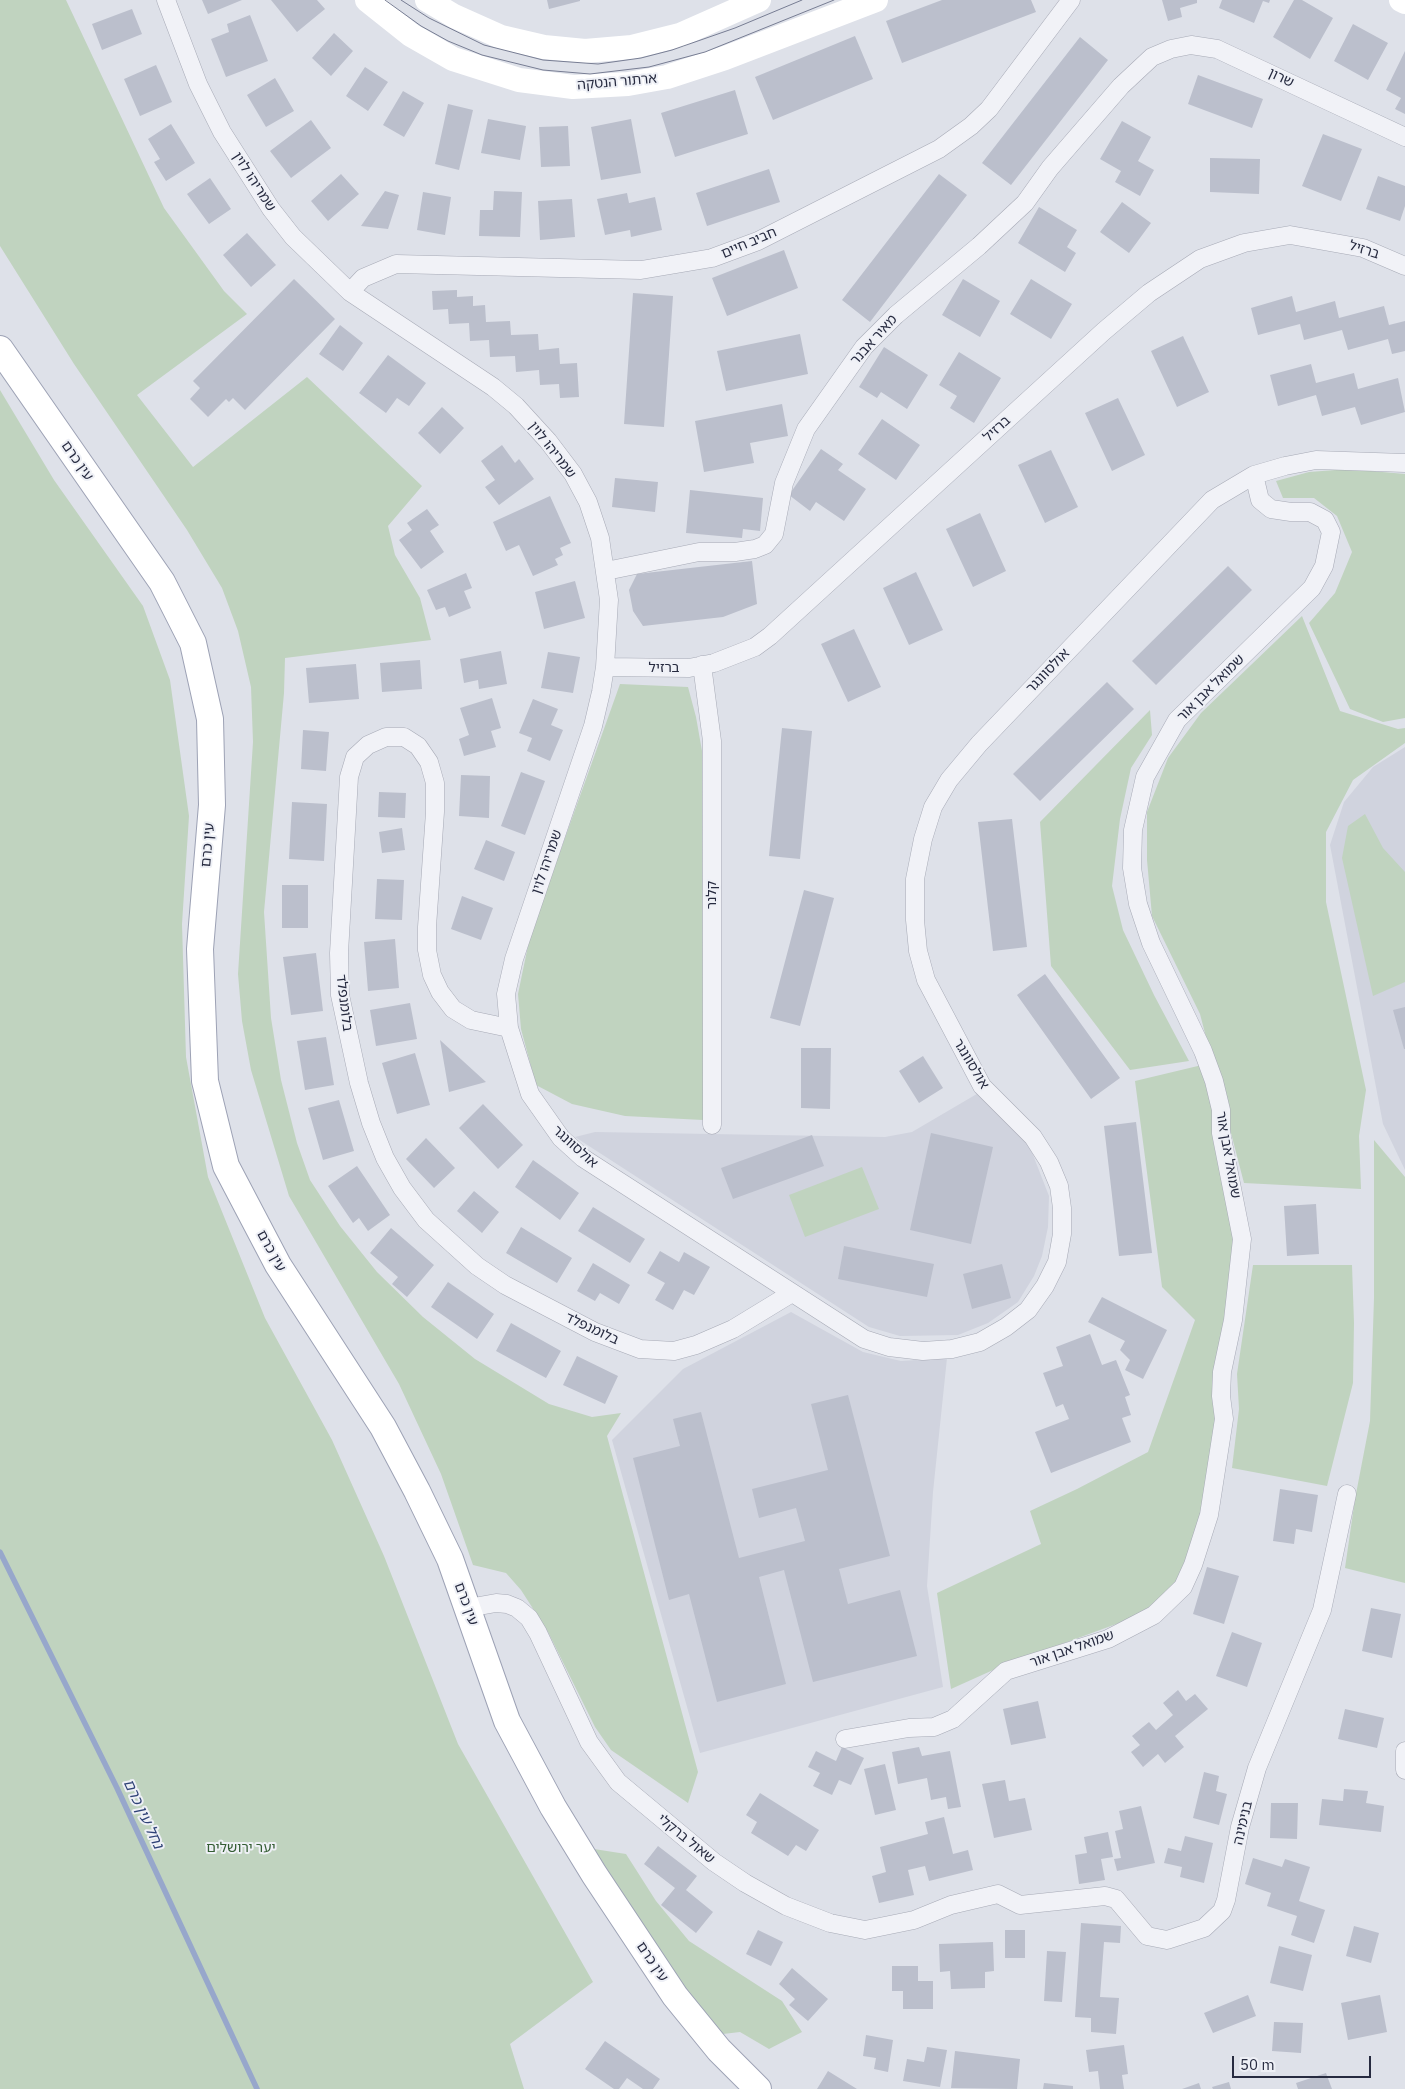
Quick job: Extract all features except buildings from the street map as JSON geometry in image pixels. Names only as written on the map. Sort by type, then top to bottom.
[{"type":"main road","name":"ארתור הנטקה","points":[[367,0],[411,35],[453,59],[519,80],[573,87],[628,84],[675,74],[785,36],[876,0]]},
{"type":"main road","points":[[427,0],[454,16],[501,37],[544,47],[585,51],[632,47],[680,35],[759,0]]},
{"type":"main road","points":[[1401,0],[1405,2]]},
{"type":"main road","name":"עין כרם","points":[[0,349],[162,582],[193,643],[210,719],[212,804],[200,949],[205,1081],[226,1166],[278,1265],[383,1427],[450,1559],[508,1721],[558,1814],[675,1996],[719,2050],[758,2089]]},
{"type":"street","name":"שמריהו לוין","points":[[166,0],[202,92],[222,132],[271,209],[293,237],[350,292],[493,387],[516,406],[542,434],[573,474],[588,502],[600,538],[609,600],[605,667],[593,726],[514,959],[506,994],[509,1028]]},
{"type":"street","name":"חביב חיים","points":[[350,292],[363,278],[396,264],[641,270],[712,258],[758,241],[938,149],[971,126],[990,109],[1071,0]]},
{"type":"street","name":"שרון","points":[[1152,57],[1171,49],[1191,45],[1217,49],[1405,137]]},
{"type":"street","name":"מאיר אבנר","points":[[606,571],[690,554],[735,552],[755,549],[765,545],[774,534],[784,483],[806,429],[864,348],[896,315],[979,246],[1025,204],[1050,168],[1108,100],[1152,57]]},
{"type":"street","name":"ברזיל","points":[[605,667],[670,669],[702,665],[755,647],[770,636],[1104,331],[1148,293],[1200,259],[1244,243],[1290,235],[1362,248],[1405,266]]},
{"type":"street","name":"אולסוונגר","points":[[509,1028],[530,1094],[560,1138],[583,1158],[864,1339],[889,1347],[923,1351],[952,1349],[980,1342],[1006,1327],[1028,1310],[1045,1286],[1057,1262],[1062,1234],[1062,1208],[1059,1186],[1050,1162],[1033,1137],[982,1086],[926,980],[918,951],[915,920],[915,879],[923,839],[933,807],[949,780],[979,744],[1212,500],[1254,475],[1316,460],[1405,463]]},
{"type":"street","name":"שמואל אבן אור","points":[[845,1739],[909,1728],[934,1727],[953,1719],[1006,1671],[1108,1639],[1154,1615],[1183,1587],[1193,1565],[1209,1515],[1224,1419],[1221,1396],[1222,1372],[1233,1320],[1242,1239],[1222,1134],[1221,1110],[1214,1080],[1203,1051],[1150,943],[1138,904],[1132,868],[1133,830],[1145,777],[1177,720],[1312,588],[1324,566],[1331,532],[1325,520],[1310,512],[1290,512],[1271,509],[1260,500],[1254,475]]},
{"type":"street","name":"קלנר","points":[[702,665],[712,741],[712,1125]]},
{"type":"street","name":"בלומנפלד","points":[[509,1028],[471,1020],[453,1009],[440,992],[432,975],[427,950],[427,927],[435,812],[435,783],[429,762],[418,746],[404,737],[386,737],[368,745],[355,757],[348,777],[339,953],[340,995],[358,1083],[372,1123],[386,1158],[402,1188],[426,1220],[476,1266],[505,1285],[595,1332],[640,1349],[674,1351],[696,1345],[733,1329],[792,1293]]},
{"type":"street","name":"בנימינה","points":[[998,1894],[1020,1905],[1105,1896],[1116,1899],[1147,1936],[1167,1940],[1204,1928],[1222,1912],[1230,1883],[1240,1828],[1258,1768],[1322,1610],[1347,1494]]},
{"type":"street","name":"שאול ברקלי","points":[[468,1608],[506,1604],[517,1608],[529,1618],[538,1633],[589,1742],[618,1782],[714,1862],[763,1894],[806,1915],[865,1930],[914,1920],[951,1905],[998,1894]]},
{"type":"street","points":[[1405,1751],[1405,1770]]},
{"type":"shaded area","points":[[1405,747],[1405,1170],[1383,1124],[1330,845],[1344,802],[1373,767]]},
{"type":"shaded area","points":[[987,1088],[1026,1137],[1049,1196],[1048,1227],[1042,1256],[1034,1276],[1018,1302],[988,1323],[958,1335],[900,1336],[869,1327],[575,1137],[595,1132],[885,1137],[912,1132]]},
{"type":"shaded area","points":[[791,1312],[863,1352],[901,1361],[947,1358],[933,1492],[927,1586],[943,1687],[700,1753],[612,1440],[683,1369]]},
{"type":"green space","points":[[0,0],[66,0],[164,208],[224,291],[247,314],[137,395],[193,467],[307,377],[422,486],[388,526],[395,555],[420,598],[431,640],[285,658],[284,693],[264,912],[271,1018],[281,1080],[297,1143],[310,1180],[340,1226],[377,1272],[423,1317],[475,1359],[549,1404],[592,1417],[621,1413],[607,1436],[698,1772],[688,1803],[611,1750],[595,1727],[548,1632],[521,1590],[506,1573],[473,1565],[441,1474],[399,1384],[289,1196],[251,1070],[242,1021],[238,974],[253,742],[251,687],[238,631],[222,588],[187,530],[74,364],[0,246]]},
{"type":"green space","name":"יער ירושלים","points":[[0,390],[54,480],[143,606],[170,680],[189,816],[182,924],[186,1057],[208,1177],[265,1318],[332,1440],[384,1556],[458,1744],[593,1982],[510,2044],[524,2089],[0,2089]]},
{"type":"green space","points":[[1349,469],[1405,474],[1405,718],[1383,722],[1350,709],[1309,623],[1335,593],[1352,552],[1337,516],[1314,498],[1283,498],[1276,481],[1309,472]]},
{"type":"green space","points":[[1302,616],[1340,711],[1398,729],[1405,728],[1405,743],[1353,780],[1326,832],[1326,902],[1366,1090],[1359,1136],[1361,1189],[1244,1183],[1200,1014],[1152,916],[1147,860],[1147,812],[1168,758],[1201,713]]},
{"type":"green space","points":[[620,684],[688,687],[696,717],[702,751],[703,1120],[625,1116],[572,1104],[536,1085],[521,1029],[518,994],[530,936]]},
{"type":"green space","points":[[1150,710],[1152,735],[1131,768],[1120,819],[1112,886],[1123,930],[1154,995],[1189,1061],[1130,1070],[1051,966],[1040,822]]},
{"type":"green space","points":[[1365,814],[1383,848],[1405,872],[1405,982],[1373,996],[1342,858],[1348,826]]},
{"type":"green space","points":[[1202,1065],[1208,1080],[1236,1219],[1212,1472],[1194,1542],[1175,1586],[1138,1616],[1002,1666],[951,1689],[937,1593],[1041,1544],[1030,1511],[1148,1452],[1195,1320],[1162,1287],[1135,1081]]},
{"type":"green space","points":[[1374,1140],[1405,1177],[1405,1583],[1345,1568],[1355,1499],[1370,1421],[1374,1298]]},
{"type":"green space","points":[[862,1167],[879,1209],[805,1237],[789,1195]]},
{"type":"green space","points":[[1253,1265],[1352,1265],[1354,1323],[1353,1383],[1327,1486],[1232,1468],[1239,1409],[1237,1374]]},
{"type":"green space","points":[[594,1849],[626,1854],[656,1901],[689,1941],[782,2001],[802,2032],[769,2049],[740,2032],[723,2034],[678,1979]]},
{"type":"waterway","name":"נחל עין כרם","points":[[0,1552],[117,1788],[257,2089]]},
{"type":"tram line","points":[[385,0],[421,26],[448,41],[482,55],[543,70],[590,74],[649,67],[705,52],[834,0]]},
{"type":"tram line","points":[[401,0],[429,18],[484,45],[543,60],[598,64],[641,58],[672,50],[735,28],[802,0]]}]
